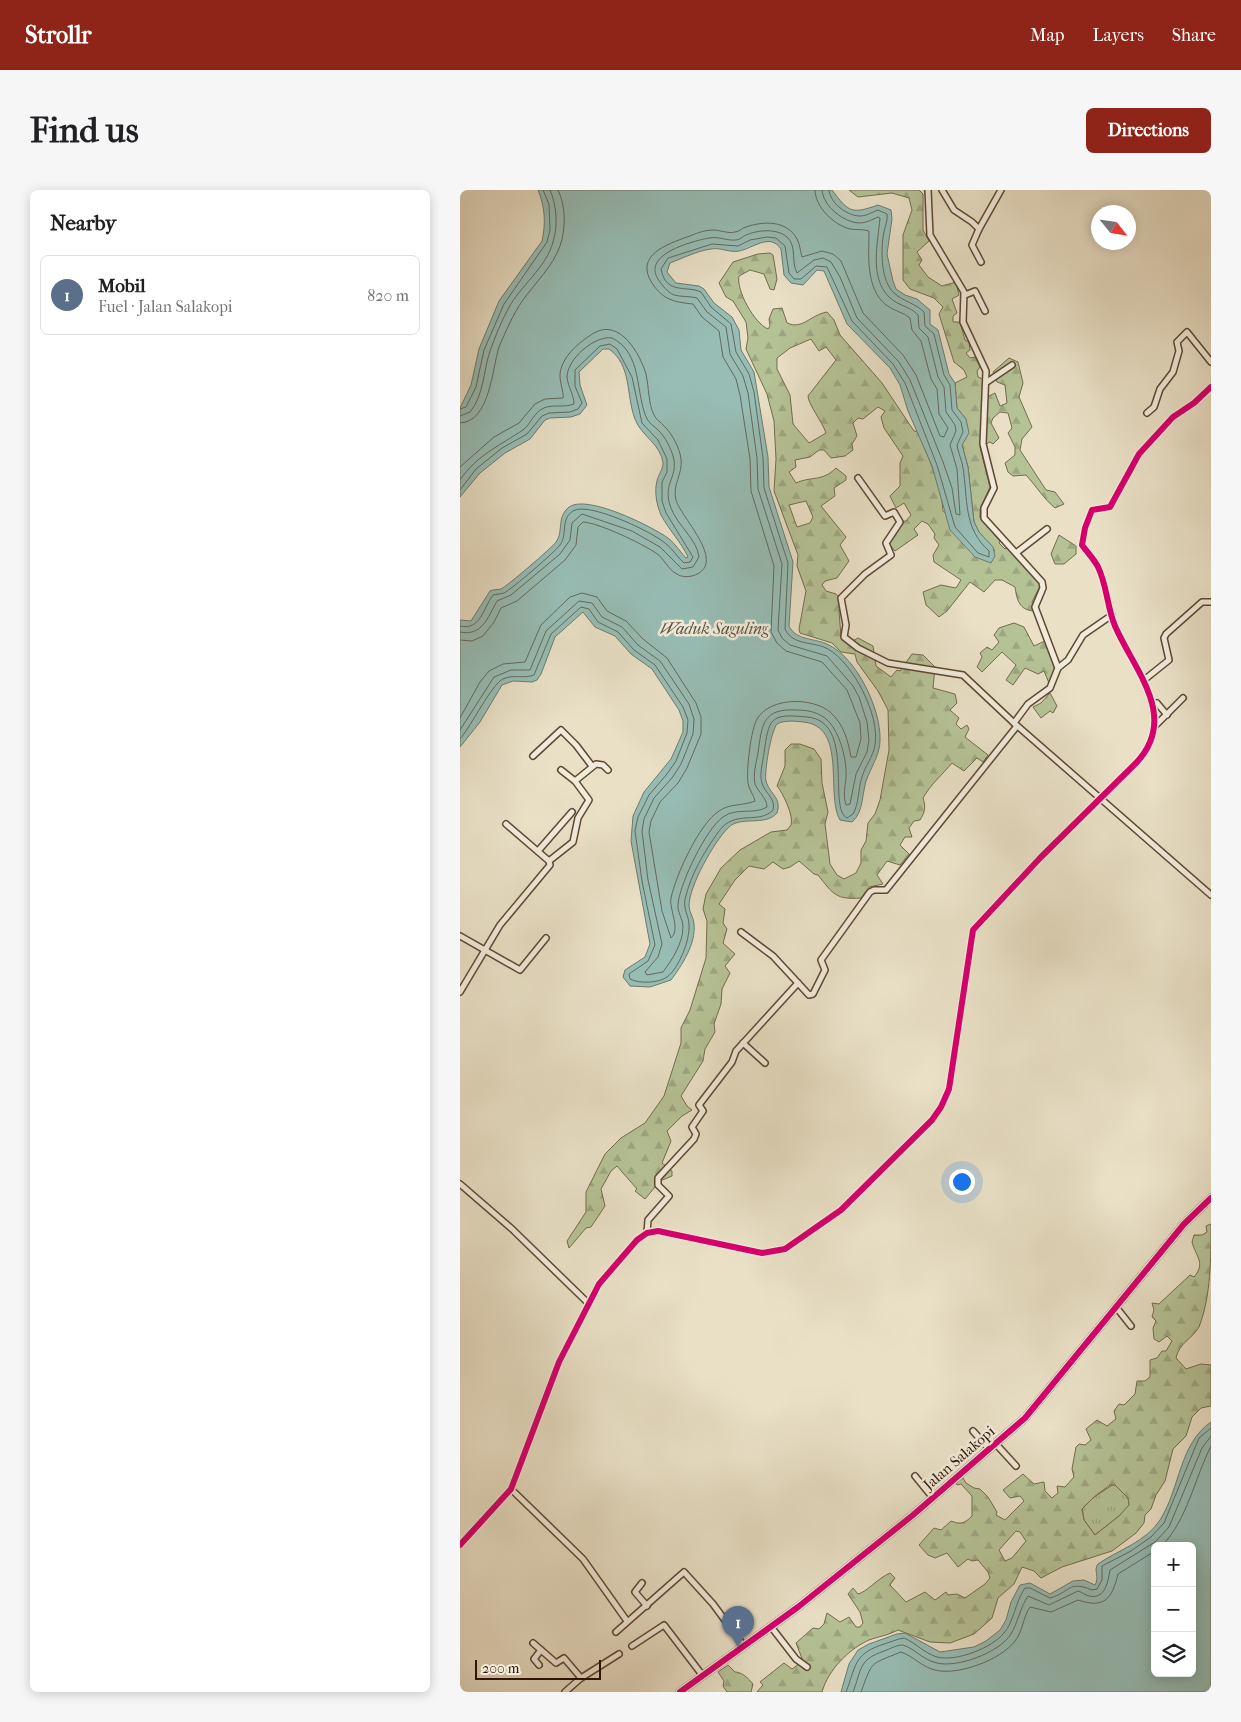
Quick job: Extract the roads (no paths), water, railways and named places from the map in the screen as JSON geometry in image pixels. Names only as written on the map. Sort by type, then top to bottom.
[{"type":"street","points":[[928,190],[930,236],[965,296],[963,321],[985,368],[987,382],[984,444],[994,488],[984,508],[984,516],[1043,584],[1043,590],[1036,608],[1058,668]]},
{"type":"street","points":[[942,190],[954,210],[979,229]]},
{"type":"street","points":[[980,262],[972,246],[979,229],[1001,190]]},
{"type":"street","points":[[965,296],[975,291],[985,311]]},
{"type":"street","points":[[1147,413],[1154,407],[1160,389],[1174,372],[1179,351],[1178,342],[1187,332],[1211,362]]},
{"type":"street","points":[[987,382],[1012,365]]},
{"type":"street","points":[[1209,388],[1211,396]]},
{"type":"street","points":[[460,1545],[511,1489],[559,1362],[588,1303],[615,1264],[636,1240],[648,1233],[672,1233],[770,1253],[790,1247],[846,1206],[932,1120],[947,1096],[967,960],[974,928],[1144,756],[1150,746],[1154,727],[1150,696],[1144,680],[1122,640],[1097,566],[1081,542],[1092,511],[1110,508],[1139,454],[1173,417],[1194,404],[1209,388]]},
{"type":"street","points":[[858,478],[886,516],[894,512],[900,522],[886,543],[891,555],[865,574],[841,598],[846,625],[844,637],[854,646],[888,663],[963,675],[1211,895]]},
{"type":"street","points":[[1016,553],[1047,529]]},
{"type":"street","points":[[1144,680],[1169,660],[1165,635],[1201,603],[1206,600],[1211,602]]},
{"type":"street","points":[[741,932],[773,956],[809,995],[812,995],[825,970],[821,960],[870,892],[886,890],[1016,724],[1028,704],[1052,687],[1058,668],[1071,656],[1083,635],[1112,615]]},
{"type":"street","points":[[1154,727],[1183,698]]},
{"type":"street","points":[[1157,704],[1167,716]]},
{"type":"street","points":[[533,756],[562,731],[576,745],[592,766]]},
{"type":"street","points":[[575,781],[592,766],[601,764],[608,770]]},
{"type":"street","points":[[549,861],[574,842],[578,818],[588,802],[588,799],[575,781],[561,770]]},
{"type":"street","points":[[538,851],[572,812]]},
{"type":"street","points":[[460,992],[484,950],[510,912],[550,866],[549,861],[506,824]]},
{"type":"street","points":[[460,936],[520,970],[546,938]]},
{"type":"street","points":[[648,1233],[648,1220],[669,1196],[658,1185],[658,1178],[694,1139],[696,1134],[692,1127],[703,1111],[699,1105],[732,1062],[736,1051],[798,983]]},
{"type":"street","points":[[743,1043],[765,1063]]},
{"type":"street","points":[[460,1184],[512,1229],[588,1303]]},
{"type":"street","name":"Jalan Salakopi","points":[[680,1692],[772,1628],[933,1498],[1031,1411],[1186,1222],[1211,1198]]},
{"type":"street","points":[[1116,1308],[1131,1326]]},
{"type":"street","points":[[973,1430],[988,1449]]},
{"type":"street","points":[[996,1443],[1016,1466]]},
{"type":"street","points":[[915,1476],[933,1498]]},
{"type":"street","points":[[511,1489],[584,1559],[628,1621]]},
{"type":"street","points":[[616,1632],[685,1572],[713,1604],[744,1646]]},
{"type":"street","points":[[642,1583],[635,1592],[646,1606]]},
{"type":"street","points":[[632,1646],[664,1625],[703,1676]]},
{"type":"street","points":[[772,1628],[796,1659],[807,1667]]},
{"type":"street","points":[[533,1643],[556,1663],[564,1658],[581,1678]]},
{"type":"street","points":[[539,1665],[534,1659],[541,1650]]},
{"type":"street","points":[[565,1692],[581,1678],[620,1654]]},
{"type":"water","name":"Waduk Saguling","points":[[538,190],[832,190],[847,207],[852,209],[862,210],[878,205],[891,210],[892,219],[887,254],[893,281],[896,289],[905,295],[917,299],[930,310],[930,324],[938,330],[949,374],[955,383],[957,408],[966,419],[969,433],[962,445],[968,467],[974,522],[979,532],[993,547],[995,556],[991,563],[975,557],[950,530],[932,466],[908,411],[900,385],[890,368],[847,324],[824,271],[817,270],[803,285],[791,283],[784,275],[781,249],[772,242],[761,243],[739,251],[706,250],[670,263],[667,272],[676,283],[699,286],[704,289],[714,303],[732,317],[739,330],[741,350],[754,372],[768,457],[769,487],[793,562],[789,626],[792,631],[801,637],[829,645],[849,661],[858,673],[872,700],[879,728],[880,745],[866,782],[859,812],[852,822],[840,820],[834,794],[831,748],[826,735],[817,726],[803,722],[786,721],[777,724],[770,743],[766,781],[777,800],[777,813],[766,819],[733,824],[722,835],[703,865],[690,897],[689,908],[694,922],[691,947],[671,980],[650,987],[630,986],[623,977],[625,970],[645,957],[650,944],[631,841],[633,816],[644,792],[671,759],[683,732],[683,721],[679,710],[652,669],[631,654],[615,636],[595,627],[583,612],[555,637],[537,680],[532,682],[513,681],[502,685],[480,722],[460,747],[460,620],[471,621],[490,591],[505,587],[556,542],[560,533],[561,520],[569,507],[578,504],[590,505],[634,519],[668,538],[686,558],[688,557],[661,515],[658,507],[656,490],[663,466],[661,456],[635,419],[622,363],[609,349],[603,349],[579,372],[580,385],[587,405],[580,414],[545,420],[530,439],[505,453],[480,473],[460,497],[460,408],[471,385],[479,349],[499,301],[542,241],[544,215]]},
{"type":"water","points":[[1211,1422],[1211,1692],[841,1692],[849,1664],[858,1650],[869,1644],[905,1633],[940,1652],[974,1647],[986,1641],[1000,1630],[1020,1585],[1030,1583],[1050,1594],[1073,1581],[1084,1580],[1095,1585],[1098,1564],[1140,1540],[1160,1520],[1167,1508],[1192,1442],[1200,1431]]},
{"type":"place","name":"Mobil","points":[[738,1647]]}]
